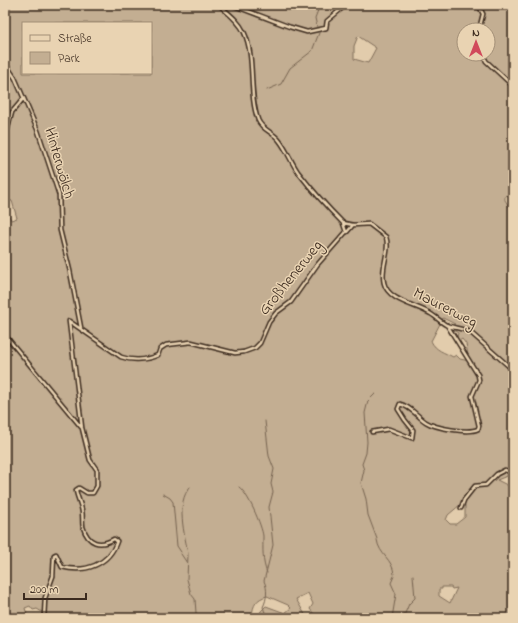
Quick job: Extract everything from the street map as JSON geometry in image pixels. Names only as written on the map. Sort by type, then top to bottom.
[{"type":"street","points":[[219,5],[234,18],[244,32],[248,45],[256,111],[262,127],[279,140],[298,172],[343,223],[346,232]]},
{"type":"street","points":[[232,5],[307,32],[326,28],[327,21],[346,5]]},
{"type":"street","points":[[474,5],[480,8],[483,14],[482,22]]},
{"type":"street","points":[[487,62],[513,86]]},
{"type":"street","name":"Hinterwölch","points":[[5,63],[15,78],[38,131],[59,195],[60,230],[81,328]]},
{"type":"street","points":[[5,139],[12,112],[23,98]]},
{"type":"street","name":"Maurerweg","points":[[343,223],[353,225],[369,224],[386,237],[387,252],[384,269],[384,282],[387,291],[392,296],[431,314],[447,325],[461,328],[470,332],[513,370]]},
{"type":"street","name":"Großhenerweg","points":[[81,328],[121,357],[131,360],[154,357],[158,355],[160,349],[166,345],[191,342],[235,353],[244,352],[255,348],[260,343],[269,322],[276,313],[291,302],[316,265],[353,225]]},
{"type":"street","points":[[44,618],[45,598],[53,576],[54,554],[56,554],[62,567],[78,569],[89,568],[101,563],[109,556],[117,541],[114,539],[107,544],[99,544],[89,537],[83,526],[82,509],[76,490],[79,488],[89,493],[93,493],[96,488],[97,480],[96,468],[90,460],[82,428],[69,321],[81,328]]},
{"type":"street","points":[[372,432],[389,429],[412,438],[413,430],[404,420],[398,409],[400,404],[432,425],[458,430],[474,431],[478,429],[479,426],[472,396],[473,390],[479,380],[478,375],[447,325]]},
{"type":"street","points":[[5,335],[82,428]]},
{"type":"street","points":[[461,508],[464,500],[475,486],[486,485],[497,474],[505,470],[513,473]]},
{"type":"green space","points":[[5,5],[513,5],[513,194],[505,196],[505,200],[513,213],[513,478],[507,476],[497,480],[513,488],[513,618],[317,618],[310,609],[313,604],[308,593],[296,599],[307,618],[258,618],[41,618],[42,612],[37,609],[33,610],[30,606],[25,608],[28,618],[5,618],[5,207],[11,220],[17,218],[12,201],[6,200],[5,197]],"holes":[[[358,36],[376,48],[368,63],[354,59],[354,46]],[[443,318],[455,324],[449,327],[458,333],[457,337],[459,341],[462,339],[466,344],[469,361],[460,359],[456,355],[453,357],[440,351],[431,341]],[[461,504],[465,505],[465,517],[456,524],[450,524],[446,520],[448,515]],[[442,587],[451,587],[452,589],[457,588],[450,603],[439,596],[439,589],[442,589]],[[267,596],[288,605],[291,608],[285,613],[266,606],[261,611],[258,618],[252,616],[256,603],[260,599]]]},
{"type":"green space","points":[[35,615],[37,618],[28,618]]},
{"type":"waterway","points":[[317,27],[315,18],[320,5]]},
{"type":"waterway","points":[[267,90],[281,84],[290,68],[312,51],[319,33]]},
{"type":"waterway","points":[[375,394],[368,401],[365,413],[367,442],[366,453],[362,464],[364,470],[361,483],[366,499],[368,515],[377,539]]},
{"type":"waterway","points":[[265,421],[269,456],[274,469],[271,484],[273,492],[269,507],[273,545],[264,581],[266,594],[263,607],[267,618]]},
{"type":"waterway","points":[[188,554],[183,529],[182,510],[185,494],[190,487]]},
{"type":"waterway","points":[[239,487],[243,490],[260,525],[263,536],[263,550],[267,573]]},
{"type":"waterway","points":[[163,494],[170,498],[173,502],[177,546],[181,552]]},
{"type":"waterway","points":[[509,519],[509,554],[513,566]]},
{"type":"waterway","points":[[377,540],[380,550],[391,564],[394,574]]},
{"type":"waterway","points":[[181,554],[187,563]]},
{"type":"waterway","points":[[188,555],[187,579],[191,594],[195,599],[196,613],[199,618]]},
{"type":"waterway","points":[[403,618],[409,604],[415,598],[413,575]]},
{"type":"waterway","points":[[392,618],[396,594],[391,583],[394,576]]}]
